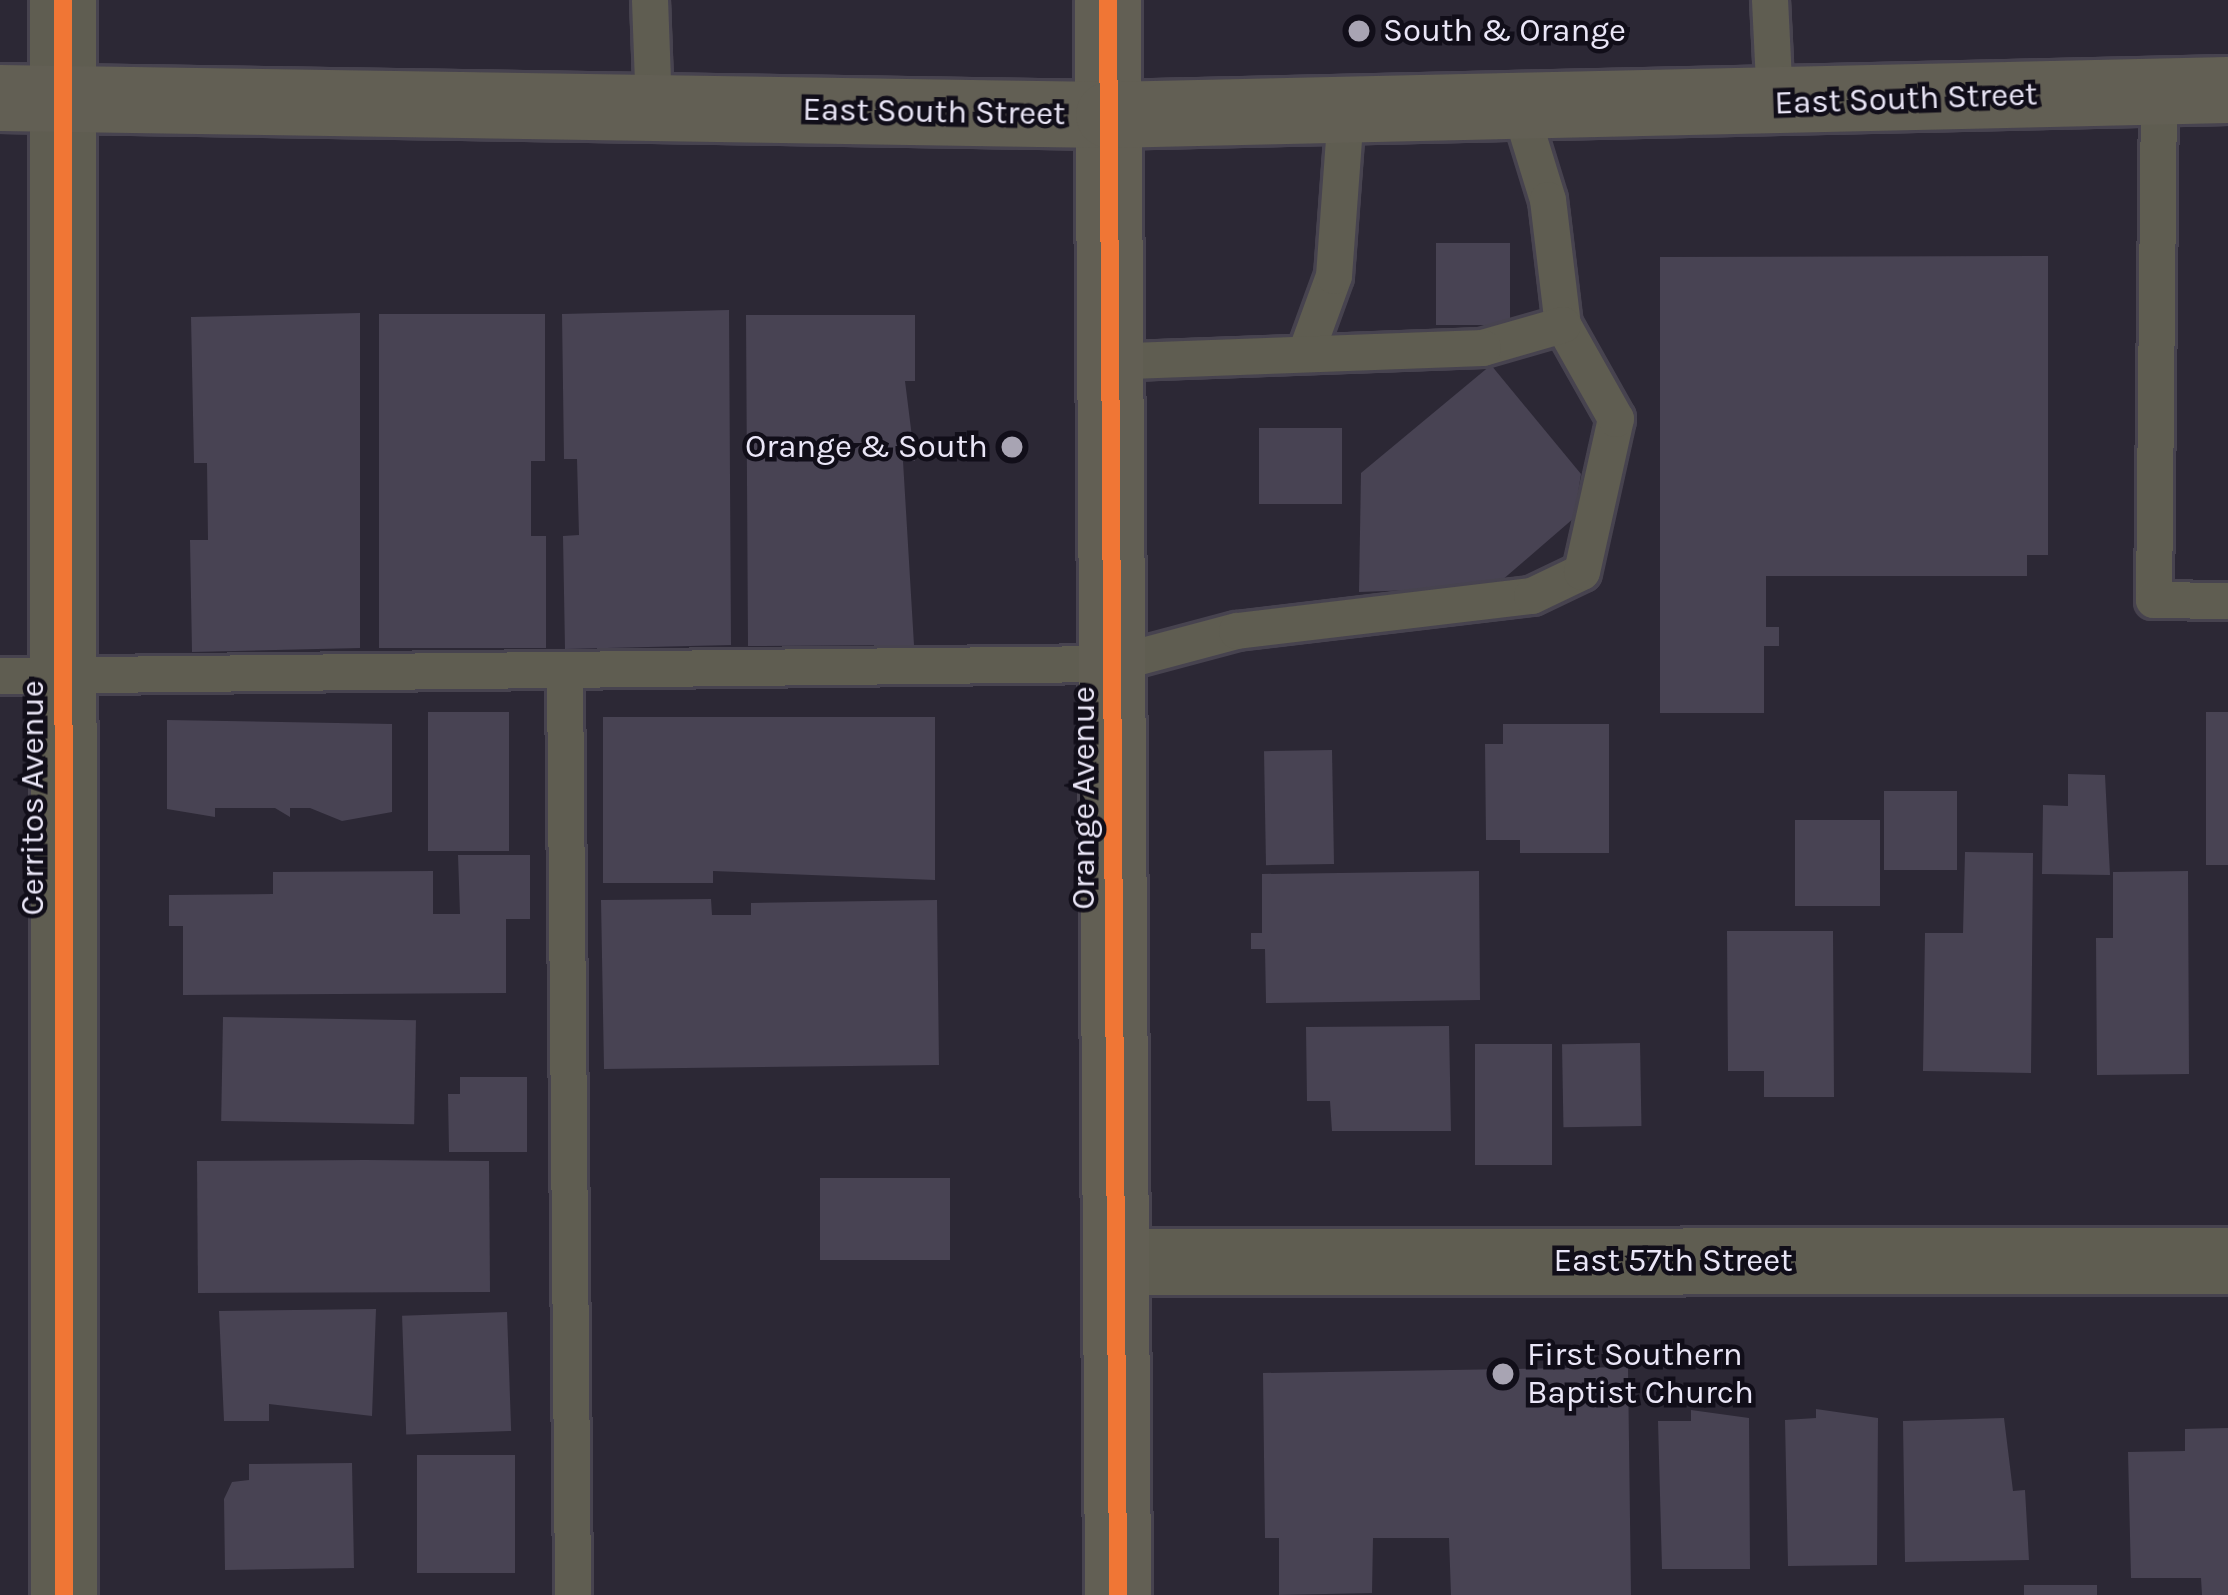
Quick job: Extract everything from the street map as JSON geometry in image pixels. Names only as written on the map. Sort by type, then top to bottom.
[{"type":"main road","name":"Orange Avenue","points":[[1108,0],[1118,1595]]},
{"type":"main road","name":"East South Street","points":[[32,98],[1109,115],[1520,110],[2228,89]]},
{"type":"street","name":"Cerritos Avenue","points":[[63,0],[32,98],[32,676],[64,1595]]},
{"type":"street","name":"East 57th Street","points":[[1117,1262],[2228,1261]]},
{"type":"lane","points":[[650,0],[654,107]]},
{"type":"lane","points":[[1770,0],[1775,103]]},
{"type":"lane","points":[[2159,92],[2154,601],[2228,601]]},
{"type":"lane","points":[[32,676],[1113,664],[1237,632],[1532,596],[1582,572],[1616,419],[1563,325],[1548,200],[1520,110]]},
{"type":"lane","points":[[1306,353],[1334,276],[1346,112]]},
{"type":"lane","points":[[1111,362],[1483,347],[1563,325]]},
{"type":"lane","points":[[565,673],[573,1595]]},
{"type":"building","points":[[1436,243],[1510,243],[1510,325],[1436,325]]},
{"type":"building","points":[[2048,256],[2048,555],[2027,555],[2027,576],[1766,576],[1766,627],[1779,627],[1779,646],[1764,646],[1764,713],[1660,713],[1660,257]]},
{"type":"building","points":[[729,310],[731,645],[565,649],[563,536],[579,535],[577,459],[564,459],[562,314]]},
{"type":"building","points":[[360,313],[360,648],[192,652],[190,540],[208,540],[207,463],[194,463],[191,317]]},
{"type":"building","points":[[379,314],[545,314],[545,461],[531,461],[531,536],[546,536],[546,648],[379,648]]},
{"type":"building","points":[[746,315],[915,315],[915,381],[905,381],[915,461],[903,461],[914,645],[748,646]]},
{"type":"building","points":[[1491,365],[1581,474],[1574,518],[1494,587],[1359,592],[1361,473]]},
{"type":"building","points":[[1259,428],[1342,428],[1342,504],[1259,504]]},
{"type":"building","points":[[428,712],[509,712],[509,851],[428,851]]},
{"type":"building","points":[[2206,712],[2228,712],[2228,865],[2206,865]]},
{"type":"building","points":[[603,717],[935,717],[935,880],[713,871],[713,883],[603,883]]},
{"type":"building","points":[[167,720],[392,724],[392,812],[342,821],[310,808],[290,808],[290,817],[275,808],[215,808],[215,817],[167,809]]},
{"type":"building","points":[[1503,724],[1609,724],[1609,853],[1520,853],[1520,840],[1486,840],[1485,744],[1503,744]]},
{"type":"building","points":[[1332,750],[1334,864],[1266,865],[1264,751]]},
{"type":"building","points":[[2068,774],[2105,775],[2110,875],[2042,874],[2043,805],[2068,806]]},
{"type":"building","points":[[1884,791],[1957,791],[1957,870],[1884,870]]},
{"type":"building","points":[[1795,820],[1880,820],[1880,906],[1795,906]]},
{"type":"building","points":[[1965,852],[2033,853],[2031,1073],[1923,1071],[1925,933],[1963,933]]},
{"type":"building","points":[[458,855],[530,855],[530,919],[506,919],[506,993],[183,995],[183,926],[169,926],[169,895],[273,894],[273,872],[433,871],[433,914],[460,914]]},
{"type":"building","points":[[1479,871],[1480,1000],[1266,1003],[1265,949],[1251,949],[1251,933],[1262,933],[1262,874]]},
{"type":"building","points":[[2188,871],[2189,1074],[2097,1075],[2096,938],[2113,938],[2113,872]]},
{"type":"building","points":[[711,899],[712,915],[751,915],[751,903],[937,900],[939,1065],[604,1069],[601,900]]},
{"type":"building","points":[[1727,931],[1833,931],[1834,1097],[1764,1097],[1764,1071],[1728,1071]]},
{"type":"building","points":[[223,1017],[416,1020],[414,1124],[221,1121]]},
{"type":"building","points":[[1449,1026],[1451,1131],[1332,1131],[1330,1101],[1307,1101],[1306,1027]]},
{"type":"building","points":[[1640,1043],[1641,1126],[1563,1127],[1562,1044]]},
{"type":"building","points":[[1475,1044],[1552,1044],[1552,1165],[1475,1165]]},
{"type":"building","points":[[460,1077],[527,1077],[527,1152],[449,1152],[448,1094],[460,1094]]},
{"type":"building","points":[[197,1161],[489,1161],[490,1292],[198,1293]]},
{"type":"building","points":[[820,1178],[950,1178],[950,1260],[820,1260]]},
{"type":"building","points":[[376,1309],[372,1416],[269,1404],[269,1421],[224,1421],[219,1311]]},
{"type":"building","points":[[507,1312],[511,1431],[406,1435],[402,1316]]},
{"type":"building","points":[[1628,1367],[1631,1595],[1451,1595],[1449,1538],[1373,1538],[1372,1593],[1279,1595],[1279,1538],[1265,1538],[1263,1373]]},
{"type":"building","points":[[1816,1409],[1878,1418],[1877,1565],[1788,1566],[1785,1420],[1816,1418]]},
{"type":"building","points":[[1691,1410],[1749,1418],[1750,1569],[1662,1569],[1658,1421],[1691,1421]]},
{"type":"building","points":[[2004,1418],[2013,1491],[2025,1490],[2029,1560],[1905,1562],[1903,1421]]},
{"type":"building","points":[[2228,1428],[2228,1595],[2202,1595],[2201,1578],[2131,1578],[2128,1452],[2185,1451],[2185,1429]]},
{"type":"building","points":[[417,1455],[515,1455],[515,1573],[417,1573]]},
{"type":"building","points":[[352,1463],[354,1568],[225,1570],[224,1499],[232,1482],[249,1480],[249,1464]]},
{"type":"building","points":[[2024,1585],[2097,1585],[2097,1595],[2024,1595]]},
{"type":"cycle path","points":[[63,0],[64,1595]]},
{"type":"cycle path","points":[[1108,0],[1118,1595]]},
{"type":"place","name":"South & Orange","points":[[1359,31]]},
{"type":"place","name":"Orange & South","points":[[1012,447]]},
{"type":"place","name":"First Southern Baptist Church","points":[[1503,1374]]}]
